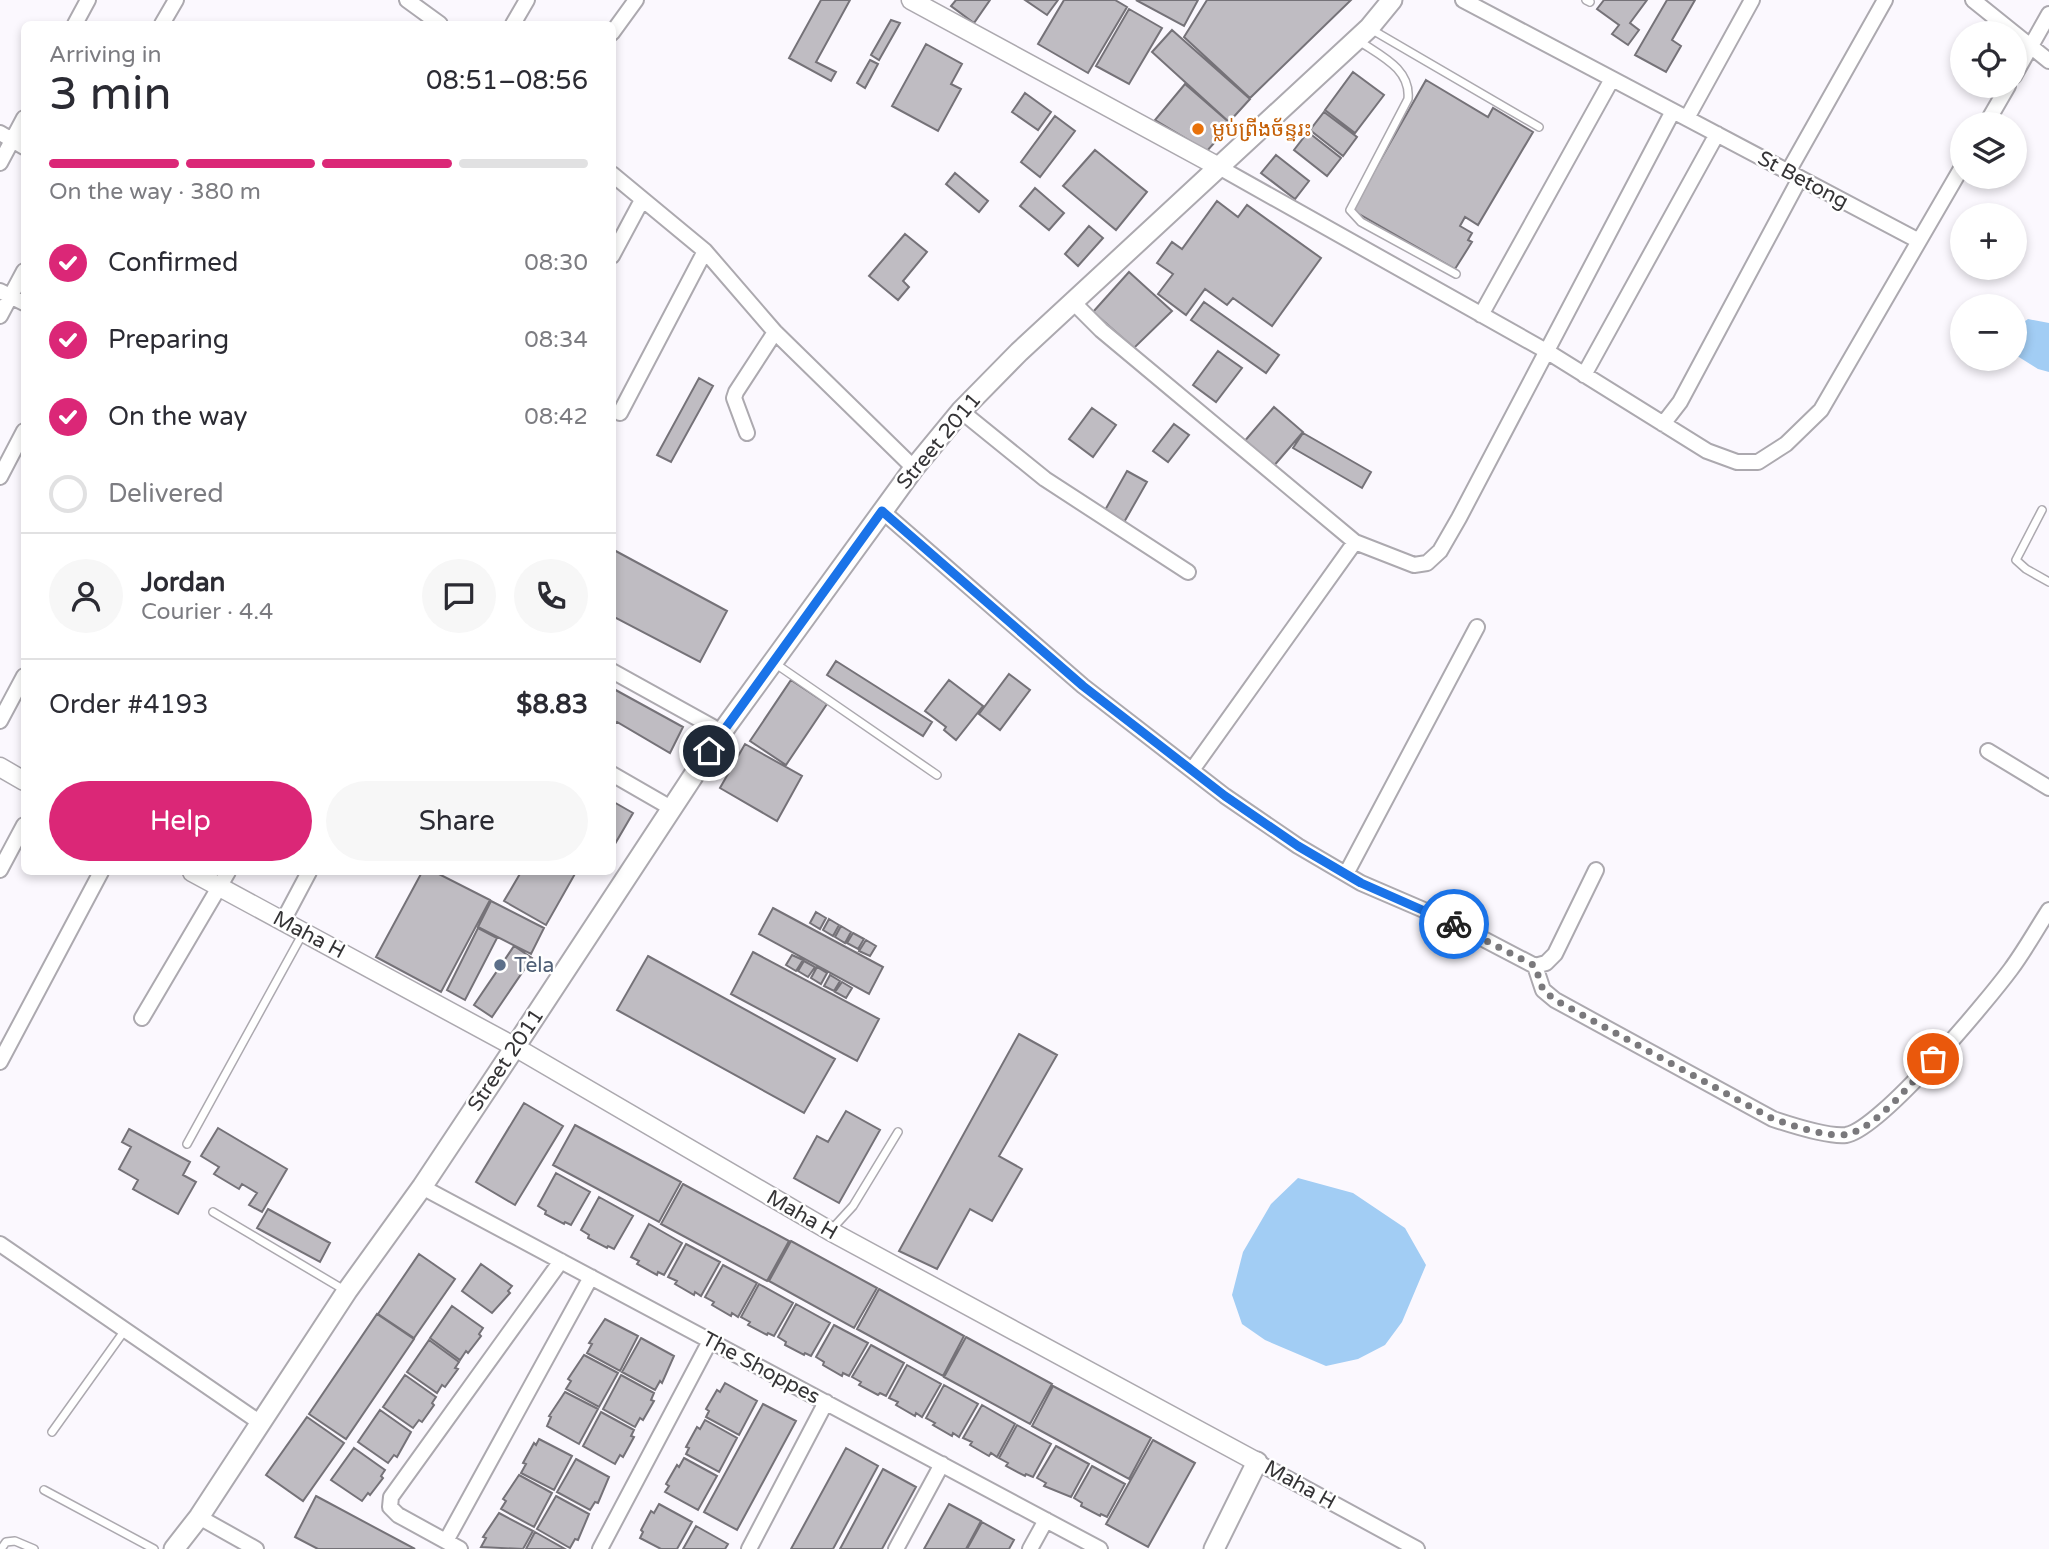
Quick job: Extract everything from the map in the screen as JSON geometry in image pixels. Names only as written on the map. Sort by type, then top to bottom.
[{"type":"main road","name":"Street 2011","points":[[174,1549],[199,1517],[347,1291],[422,1187],[722,732],[914,468],[961,411],[1072,301],[1363,34],[1392,0]]},
{"type":"main road","points":[[1214,1549],[1257,1462]]},
{"type":"street","points":[[77,21],[88,0]]},
{"type":"street","points":[[164,21],[176,0]]},
{"type":"street","points":[[407,0],[436,21]]},
{"type":"street","points":[[515,21],[527,0]]},
{"type":"street","points":[[616,28],[636,0]]},
{"type":"street","points":[[911,0],[1217,166],[1548,352],[1707,451],[1737,462],[1758,462],[1786,444],[1821,410],[1950,188]]},
{"type":"street","name":"St Betong","points":[[1463,0],[1919,241]]},
{"type":"street","points":[[1687,118],[1752,0]]},
{"type":"street","points":[[1663,424],[1680,402],[1885,0]]},
{"type":"street","points":[[1973,0],[2049,61]]},
{"type":"street","points":[[2027,54],[2049,14]]},
{"type":"street","points":[[1481,315],[1612,79]]},
{"type":"street","points":[[1072,301],[1101,330],[1355,542],[1415,565],[1427,564],[1440,551],[1548,352],[1672,111]]},
{"type":"street","points":[[0,163],[21,124]]},
{"type":"street","points":[[1584,376],[1717,134]]},
{"type":"street","points":[[616,177],[705,251],[775,332],[914,468]]},
{"type":"street","points":[[616,249],[642,200]]},
{"type":"street","points":[[620,414],[705,251]]},
{"type":"street","points":[[0,316],[5,293],[21,274]]},
{"type":"street","points":[[5,293],[21,301]]},
{"type":"street","points":[[747,433],[734,398],[775,332]]},
{"type":"street","points":[[961,411],[1045,479],[1188,572]]},
{"type":"street","points":[[0,477],[21,447]]},
{"type":"street","points":[[882,511],[1083,686],[1258,819],[1346,874],[1447,920],[1535,966],[1546,963],[1555,954],[1596,870]]},
{"type":"street","points":[[1192,770],[1355,542]]},
{"type":"street","points":[[1346,874],[1477,627]]},
{"type":"street","points":[[616,673],[722,732]]},
{"type":"street","points":[[0,721],[21,682]]},
{"type":"street","points":[[1988,751],[2049,788]]},
{"type":"street","points":[[0,767],[21,779]]},
{"type":"street","points":[[616,776],[671,808]]},
{"type":"street","points":[[0,870],[21,831]]},
{"type":"street","points":[[0,1062],[99,875]]},
{"type":"street","name":"Maha H","points":[[206,875],[224,879],[283,921],[515,1047],[830,1231],[1417,1549]]},
{"type":"street","points":[[283,921],[307,875]]},
{"type":"street","points":[[142,1018],[224,879]]},
{"type":"street","points":[[1535,966],[1543,990],[1555,1000],[1773,1119],[1806,1129],[1846,1135],[1866,1126],[1915,1080],[2012,968],[2049,911]]},
{"type":"street","name":"The Shoppes","points":[[422,1187],[1100,1549]]},
{"type":"street","points":[[0,1244],[261,1424]]},
{"type":"street","points":[[460,1549],[398,1515],[390,1507],[391,1497],[561,1261]]},
{"type":"street","points":[[446,1541],[591,1277]]},
{"type":"street","points":[[600,1549],[710,1341]]},
{"type":"street","points":[[749,1549],[826,1402]]},
{"type":"street","points":[[897,1549],[942,1464]]},
{"type":"street","points":[[199,1517],[256,1549]]},
{"type":"street","points":[[1030,1549],[1046,1520]]},
{"type":"lane","points":[[1363,34],[1539,127]]},
{"type":"lane","points":[[1363,34],[1402,72],[1409,87],[1408,99],[1350,210],[1361,222],[1456,274]]},
{"type":"lane","points":[[2042,510],[2016,561],[2049,582]]},
{"type":"lane","points":[[773,662],[937,775]]},
{"type":"lane","points":[[187,1144],[303,932]]},
{"type":"lane","points":[[830,1231],[853,1206],[898,1132]]},
{"type":"lane","points":[[212,1212],[347,1291]]},
{"type":"lane","points":[[52,1432],[125,1330]]},
{"type":"lane","points":[[44,1490],[154,1549]]},
{"type":"lane","points":[[1,1549],[6,1542],[15,1541],[34,1549]]},
{"type":"water","points":[[2027,320],[2049,323],[2049,372],[2027,362]]},
{"type":"water","points":[[1298,1178],[1353,1193],[1405,1228],[1426,1265],[1402,1322],[1385,1345],[1358,1359],[1326,1366],[1265,1340],[1242,1324],[1232,1295],[1243,1252],[1271,1204]]},
{"type":"building","points":[[821,0],[850,0],[816,62],[836,72],[831,81],[789,58]]},
{"type":"building","points":[[956,0],[990,0],[974,23],[951,6]]},
{"type":"building","points":[[1025,0],[1058,0],[1047,15]]},
{"type":"building","points":[[1064,0],[1115,0],[1127,7],[1088,73],[1038,44]]},
{"type":"building","points":[[1136,0],[1198,0],[1184,26]]},
{"type":"building","points":[[1207,0],[1351,0],[1250,98],[1184,37]]},
{"type":"building","points":[[1604,0],[1647,0],[1630,23],[1639,30],[1628,45],[1612,34],[1619,25],[1597,9]]},
{"type":"building","points":[[1667,0],[1695,0],[1672,40],[1681,46],[1666,72],[1635,55]]},
{"type":"building","points":[[1129,9],[1162,28],[1129,84],[1096,66]]},
{"type":"building","points":[[891,20],[900,23],[879,60],[871,55]]},
{"type":"building","points":[[1172,30],[1250,99],[1229,122],[1152,52]]},
{"type":"building","points":[[926,44],[962,64],[951,84],[961,89],[938,131],[892,106]]},
{"type":"building","points":[[870,60],[878,64],[865,88],[857,83]]},
{"type":"building","points":[[1353,72],[1384,95],[1355,133],[1325,110]]},
{"type":"building","points":[[1426,80],[1488,117],[1493,108],[1533,132],[1478,225],[1465,217],[1460,226],[1472,233],[1468,240],[1472,242],[1455,269],[1352,210]]},
{"type":"building","points":[[1185,84],[1231,124],[1207,151],[1155,120]]},
{"type":"building","points":[[1025,93],[1051,112],[1038,130],[1012,112]]},
{"type":"building","points":[[1324,112],[1357,137],[1343,156],[1310,130]]},
{"type":"building","points":[[1055,116],[1075,131],[1040,177],[1021,162]]},
{"type":"building","points":[[1308,132],[1341,158],[1327,176],[1294,150]]},
{"type":"building","points":[[1095,150],[1147,192],[1116,230],[1063,186]]},
{"type":"building","points":[[1276,155],[1309,181],[1295,199],[1261,173]]},
{"type":"building","points":[[955,173],[988,201],[979,212],[946,184]]},
{"type":"building","points":[[1035,188],[1064,213],[1049,230],[1020,206]]},
{"type":"building","points":[[1217,201],[1238,217],[1247,205],[1321,258],[1272,326],[1233,298],[1227,305],[1205,289],[1186,315],[1158,294],[1173,274],[1157,263],[1172,242],[1182,249]]},
{"type":"building","points":[[1089,226],[1103,238],[1078,266],[1065,254]]},
{"type":"building","points":[[905,234],[927,252],[903,281],[909,287],[898,300],[869,276]]},
{"type":"building","points":[[1129,272],[1172,311],[1134,348],[1093,312]]},
{"type":"building","points":[[1204,302],[1279,355],[1266,373],[1191,320]]},
{"type":"building","points":[[1218,351],[1242,368],[1216,402],[1193,385]]},
{"type":"building","points":[[699,378],[713,386],[671,462],[657,455]]},
{"type":"building","points":[[1274,407],[1303,432],[1272,468],[1243,443]]},
{"type":"building","points":[[1092,408],[1116,425],[1093,457],[1069,439]]},
{"type":"building","points":[[1174,424],[1189,435],[1168,462],[1153,451]]},
{"type":"building","points":[[1303,433],[1371,472],[1362,488],[1293,448]]},
{"type":"building","points":[[1127,471],[1147,482],[1123,524],[1104,512]]},
{"type":"building","points":[[616,551],[727,611],[700,662],[616,618]]},
{"type":"building","points":[[836,661],[932,722],[923,736],[827,675]]},
{"type":"building","points":[[1009,674],[1030,690],[1000,730],[979,714]]},
{"type":"building","points":[[791,680],[827,704],[786,765],[750,741]]},
{"type":"building","points":[[949,680],[983,706],[956,740],[944,730],[946,727],[925,711]]},
{"type":"building","points":[[616,690],[683,727],[670,753],[617,722]]},
{"type":"building","points":[[745,744],[802,776],[777,821],[720,788]]},
{"type":"building","points":[[616,803],[633,813],[616,842]]},
{"type":"building","points":[[420,875],[441,875],[490,900],[441,992],[376,957]]},
{"type":"building","points":[[519,875],[574,875],[546,925],[504,901]]},
{"type":"building","points":[[491,901],[544,928],[531,954],[478,927]]},
{"type":"building","points":[[773,908],[883,967],[869,994],[759,934]]},
{"type":"building","points":[[816,912],[826,918],[820,929],[810,923]]},
{"type":"building","points":[[829,919],[839,925],[833,936],[823,930]]},
{"type":"building","points":[[841,926],[851,932],[845,943],[835,937]]},
{"type":"building","points":[[478,928],[497,938],[465,1000],[447,990]]},
{"type":"building","points":[[853,933],[864,939],[858,949],[847,943]]},
{"type":"building","points":[[866,940],[876,946],[870,956],[859,951]]},
{"type":"building","points":[[514,946],[532,958],[492,1017],[474,1005]]},
{"type":"building","points":[[753,952],[879,1019],[857,1061],[731,994]]},
{"type":"building","points":[[792,955],[803,960],[796,971],[786,965]]},
{"type":"building","points":[[648,956],[835,1059],[804,1113],[617,1010]]},
{"type":"building","points":[[804,961],[815,967],[808,977],[798,971]]},
{"type":"building","points":[[817,967],[827,973],[821,984],[811,978]]},
{"type":"building","points":[[830,975],[840,981],[834,991],[824,986]]},
{"type":"building","points":[[842,982],[852,988],[846,998],[835,992]]},
{"type":"building","points":[[1019,1034],[1057,1055],[999,1156],[1022,1169],[992,1221],[970,1209],[937,1269],[899,1251]]},
{"type":"building","points":[[524,1103],[563,1126],[515,1205],[476,1182]]},
{"type":"building","points":[[846,1111],[880,1130],[839,1203],[794,1178],[817,1136],[828,1142]]},
{"type":"building","points":[[575,1125],[681,1182],[659,1222],[553,1165]]},
{"type":"building","points":[[218,1128],[287,1169],[262,1212],[249,1205],[257,1193],[242,1184],[239,1189],[214,1174],[219,1167],[201,1156]]},
{"type":"building","points":[[129,1129],[190,1162],[183,1175],[196,1182],[178,1214],[133,1189],[138,1180],[119,1169],[131,1147],[122,1142]]},
{"type":"building","points":[[556,1173],[590,1192],[571,1225],[545,1214],[546,1211],[538,1206]]},
{"type":"building","points":[[683,1184],[789,1241],[767,1281],[661,1224]]},
{"type":"building","points":[[599,1197],[633,1216],[614,1249],[588,1238],[589,1235],[581,1230]]},
{"type":"building","points":[[268,1209],[330,1243],[320,1262],[257,1228]]},
{"type":"building","points":[[649,1224],[682,1243],[664,1275],[658,1272],[657,1275],[637,1264],[639,1261],[631,1257]]},
{"type":"building","points":[[791,1241],[877,1288],[854,1328],[769,1281]]},
{"type":"building","points":[[686,1244],[720,1262],[701,1296],[695,1292],[694,1295],[668,1277]]},
{"type":"building","points":[[419,1254],[455,1279],[414,1338],[378,1314]]},
{"type":"building","points":[[481,1264],[512,1286],[508,1291],[510,1293],[492,1313],[462,1291]]},
{"type":"building","points":[[723,1265],[757,1283],[738,1317],[712,1305],[714,1302],[705,1297]]},
{"type":"building","points":[[759,1284],[793,1303],[774,1336],[748,1325],[750,1322],[741,1317]]},
{"type":"building","points":[[879,1289],[964,1336],[943,1376],[857,1329]]},
{"type":"building","points":[[796,1304],[830,1323],[811,1356],[785,1345],[786,1342],[778,1337]]},
{"type":"building","points":[[452,1306],[483,1328],[479,1334],[481,1336],[460,1360],[430,1338]]},
{"type":"building","points":[[377,1314],[414,1339],[346,1439],[309,1414]]},
{"type":"building","points":[[605,1319],[638,1336],[620,1371],[587,1353],[592,1344],[589,1343]]},
{"type":"building","points":[[834,1325],[868,1343],[849,1376],[843,1373],[842,1376],[823,1365],[824,1362],[816,1357]]},
{"type":"building","points":[[966,1337],[1052,1384],[1030,1424],[944,1377]]},
{"type":"building","points":[[641,1338],[674,1356],[662,1383],[660,1381],[655,1390],[622,1372]]},
{"type":"building","points":[[429,1340],[459,1362],[455,1368],[458,1369],[437,1393],[407,1372]]},
{"type":"building","points":[[871,1345],[904,1363],[886,1396],[859,1385],[861,1382],[852,1377]]},
{"type":"building","points":[[584,1355],[618,1373],[599,1407],[566,1389],[571,1381],[568,1379]]},
{"type":"building","points":[[907,1365],[941,1384],[922,1417],[916,1413],[915,1416],[889,1398]]},
{"type":"building","points":[[405,1375],[436,1397],[432,1403],[434,1405],[422,1422],[419,1420],[413,1428],[383,1407]]},
{"type":"building","points":[[621,1375],[654,1393],[651,1400],[654,1401],[643,1420],[640,1418],[635,1427],[603,1409]]},
{"type":"building","points":[[725,1383],[757,1401],[739,1435],[706,1417],[709,1411],[706,1409],[717,1390],[720,1392]]},
{"type":"building","points":[[944,1385],[978,1404],[959,1437],[953,1433],[952,1436],[926,1418]]},
{"type":"building","points":[[1053,1386],[1151,1438],[1129,1479],[1032,1426]]},
{"type":"building","points":[[565,1392],[598,1409],[579,1444],[547,1426],[551,1417],[549,1416]]},
{"type":"building","points":[[763,1404],[796,1421],[737,1530],[704,1512]]},
{"type":"building","points":[[982,1405],[1015,1424],[997,1457],[991,1453],[989,1456],[963,1438]]},
{"type":"building","points":[[380,1410],[411,1432],[397,1457],[394,1455],[388,1463],[358,1442]]},
{"type":"building","points":[[601,1412],[634,1430],[631,1436],[634,1437],[623,1457],[620,1455],[615,1464],[583,1446]]},
{"type":"building","points":[[307,1417],[344,1443],[303,1501],[266,1475]]},
{"type":"building","points":[[705,1420],[737,1438],[719,1472],[686,1454],[689,1448],[686,1447],[697,1427],[700,1429]]},
{"type":"building","points":[[1017,1425],[1051,1444],[1033,1477],[1006,1466],[1008,1463],[999,1458]]},
{"type":"building","points":[[539,1439],[572,1456],[554,1490],[521,1473],[526,1464],[523,1463]]},
{"type":"building","points":[[1153,1440],[1195,1463],[1148,1547],[1106,1524]]},
{"type":"building","points":[[1056,1446],[1089,1464],[1071,1497],[1044,1486],[1046,1483],[1037,1478]]},
{"type":"building","points":[[354,1448],[385,1470],[381,1476],[383,1478],[362,1501],[331,1480]]},
{"type":"building","points":[[846,1448],[878,1466],[833,1549],[791,1549]]},
{"type":"building","points":[[684,1458],[717,1476],[698,1510],[665,1492],[669,1486],[666,1484]]},
{"type":"building","points":[[576,1459],[609,1477],[598,1503],[595,1502],[590,1510],[557,1492]]},
{"type":"building","points":[[1092,1466],[1125,1484],[1107,1517],[1081,1506],[1082,1503],[1074,1498]]},
{"type":"building","points":[[883,1469],[916,1487],[882,1549],[840,1549]]},
{"type":"building","points":[[519,1475],[552,1493],[534,1527],[501,1509],[506,1501],[503,1499]]},
{"type":"building","points":[[316,1496],[415,1549],[318,1549],[295,1537]]},
{"type":"building","points":[[556,1496],[589,1514],[578,1540],[575,1539],[570,1548],[537,1529]]},
{"type":"building","points":[[659,1504],[692,1522],[677,1549],[661,1549],[640,1538],[651,1511],[654,1513]]},
{"type":"building","points":[[949,1504],[981,1521],[966,1549],[924,1549]]},
{"type":"building","points":[[499,1513],[533,1531],[523,1549],[481,1547],[486,1538],[483,1537]]},
{"type":"building","points":[[982,1522],[1014,1540],[1009,1549],[967,1549]]},
{"type":"building","points":[[696,1526],[728,1544],[725,1549],[683,1549]]},
{"type":"building","points":[[535,1532],[565,1549],[526,1549]]},
{"type":"way so far","points":[[1454,924],[1535,966],[1543,990],[1555,1000],[1773,1119],[1806,1129],[1846,1135],[1866,1126],[1915,1080],[1933,1059]]},
{"type":"place","name":"ម្លប់ព្រីងច័ន្ទរះ","points":[[1198,129]]},
{"type":"place","name":"Tela","points":[[500,965]]},
{"type":"route","points":[[709,751],[882,511],[1083,686],[1225,796],[1298,846],[1361,883],[1454,924]]}]
